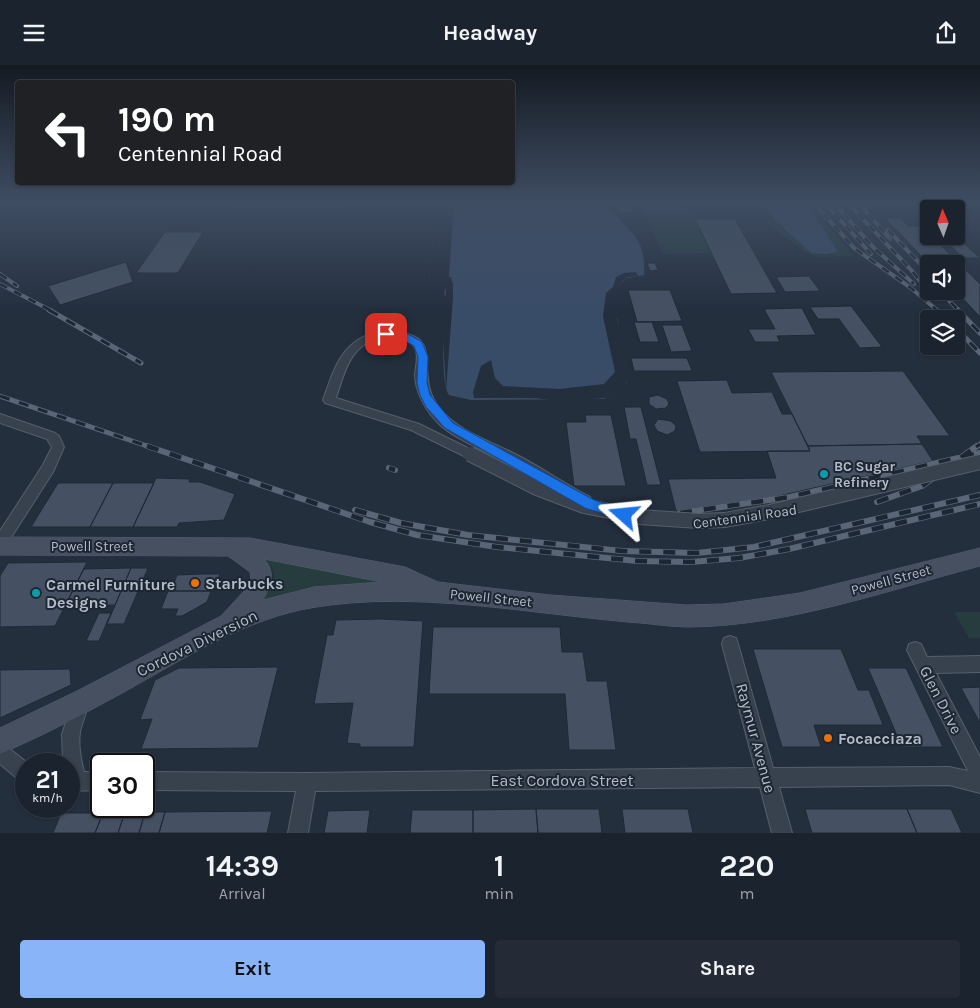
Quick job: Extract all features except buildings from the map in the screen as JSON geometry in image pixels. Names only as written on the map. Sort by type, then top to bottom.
[{"type":"main road","name":"Powell Street","points":[[0,544],[268,549],[405,577],[437,592],[686,616],[724,615],[759,611],[838,594],[980,557]]},
{"type":"main road","points":[[222,627],[253,597],[262,581],[259,567],[231,547]]},
{"type":"main road","name":"Cordova Diversion","points":[[0,741],[80,702],[222,627],[264,610],[313,597],[345,594],[437,592]]},
{"type":"street","name":"Centennial Road","points":[[980,463],[769,512],[725,519],[698,521],[639,517],[584,506],[537,488],[415,427],[329,400],[347,354],[358,342],[386,334],[404,336],[418,345],[423,357],[422,383],[425,395],[429,404],[449,425],[590,504],[642,521],[684,525],[727,522],[794,510],[980,463]]},
{"type":"street","points":[[0,418],[51,436],[58,447],[48,467],[0,544]]},
{"type":"street","name":"Raymur Avenue","points":[[730,644],[782,833]]},
{"type":"street","name":"Glen Drive","points":[[980,664],[919,658],[980,776]]},
{"type":"street","points":[[70,753],[72,725],[80,702]]},
{"type":"street","points":[[0,752],[15,764]]},
{"type":"street","name":"East Cordova Street","points":[[155,781],[307,782],[949,776],[980,784]]},
{"type":"street","points":[[298,833],[307,782]]},
{"type":"green space","points":[[656,238],[705,238],[712,255],[707,253],[663,254]]},
{"type":"green space","points":[[787,238],[794,238],[811,253],[838,252],[829,238],[838,238],[854,256],[818,257],[805,252]]},
{"type":"green space","points":[[262,558],[395,583],[302,591],[264,600],[274,576],[273,570]]},
{"type":"green space","points":[[954,612],[980,612],[980,638],[969,638]]},
{"type":"water","points":[[433,238],[636,238],[642,250],[644,275],[627,278],[621,283],[622,291],[617,315],[627,382],[615,394],[604,399],[471,400],[449,395],[446,388],[443,363],[447,297],[444,295],[447,280],[443,278],[429,278]]},
{"type":"water","points":[[794,238],[829,238],[838,252],[826,254],[811,253]]},
{"type":"pier","points":[[433,238],[452,238],[449,277],[451,277],[453,284],[453,297],[446,391],[443,335],[446,290],[442,279],[446,278],[429,278]]},
{"type":"pier","points":[[636,272],[638,276],[628,277],[621,282],[623,293],[617,320],[625,345],[630,373],[624,387],[617,393],[607,398],[559,401],[534,398],[474,398],[473,392],[481,366],[491,360],[495,378],[503,386],[559,389],[604,384],[615,372],[603,316],[606,293],[613,287],[616,277],[624,273]]},
{"type":"railway","points":[[845,238],[854,248],[911,288],[937,310]]},
{"type":"railway","points":[[856,238],[871,254]]},
{"type":"railway","points":[[865,238],[914,284]]},
{"type":"railway","points":[[881,238],[920,281]]},
{"type":"railway","points":[[895,238],[920,264]]},
{"type":"railway","points":[[0,274],[17,286]]},
{"type":"railway","points":[[0,284],[52,311]]},
{"type":"railway","points":[[949,300],[958,310]]},
{"type":"railway","points":[[49,310],[141,363]]},
{"type":"railway","points":[[965,317],[980,333]]},
{"type":"railway","points":[[965,337],[980,353]]},
{"type":"railway","points":[[0,396],[150,447]]},
{"type":"railway","points":[[976,447],[980,444]]},
{"type":"railway","points":[[147,446],[370,522],[417,535],[497,547],[637,561],[691,562],[739,558],[789,549],[980,504]]},
{"type":"railway","points":[[961,457],[977,446]]},
{"type":"railway","points":[[961,457],[980,453]]},
{"type":"railway","points":[[680,513],[790,497],[961,457]]},
{"type":"railway","points":[[877,502],[922,486],[961,457]]},
{"type":"railway","points":[[389,468],[395,470]]},
{"type":"railway","points":[[355,510],[401,523],[468,535],[622,551],[697,553],[754,547],[980,495]]},
{"type":"place","name":"BC Sugar Refinery","points":[[824,474]]},
{"type":"place","name":"Starbucks","points":[[195,583]]},
{"type":"place","name":"Carmel Furniture Designs","points":[[36,593]]},
{"type":"place","name":"Focacciaza","points":[[828,738]]},
{"type":"route","points":[[386,334],[404,336],[412,339],[418,345],[423,357],[421,375],[425,395],[429,404],[449,425],[467,437],[513,460],[590,504],[624,515]]}]
